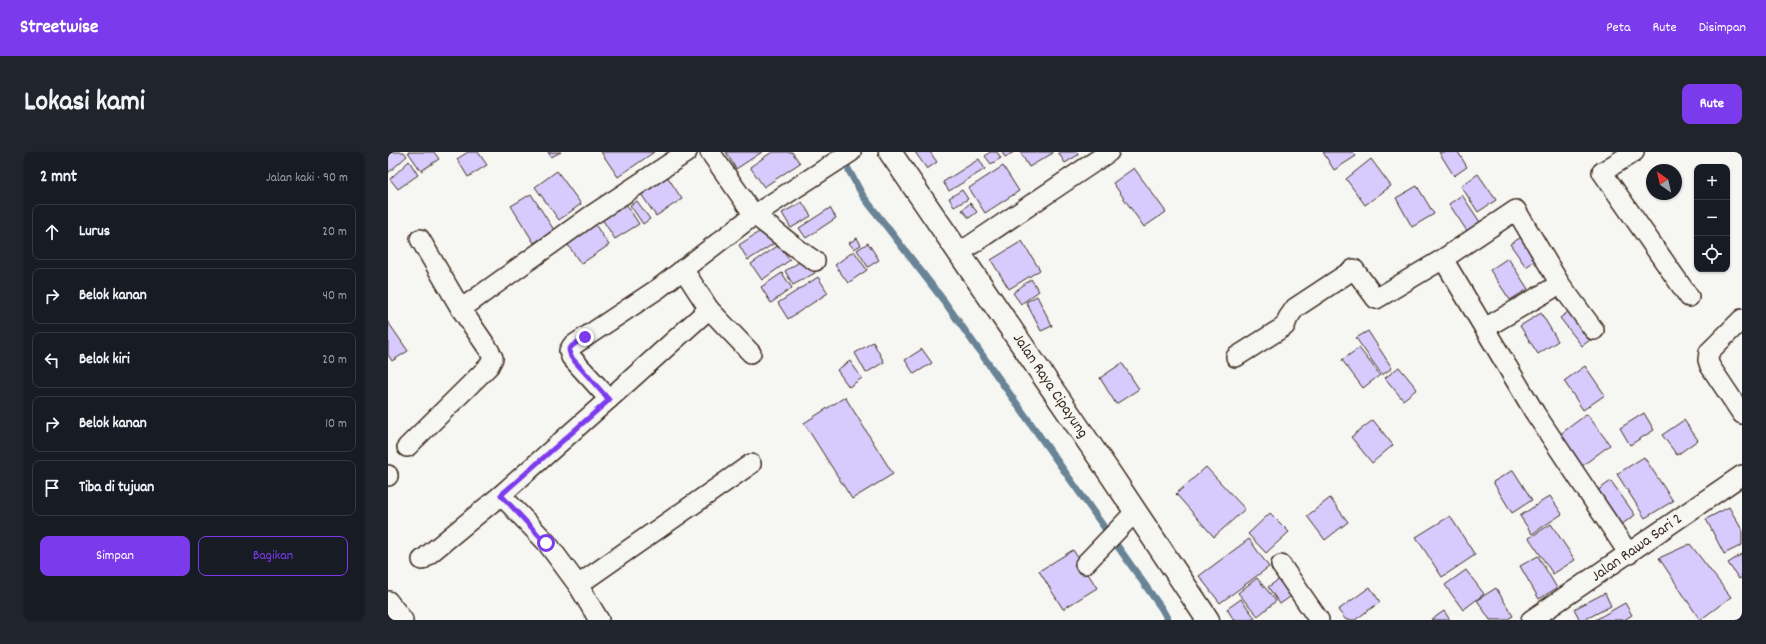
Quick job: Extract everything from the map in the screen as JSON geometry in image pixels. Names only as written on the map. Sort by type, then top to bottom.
[{"type":"main road","name":"Jalan Raya Cipayung","points":[[890,152],[959,253],[1130,518],[1208,620]]},
{"type":"street","points":[[460,308],[589,217],[687,152]]},
{"type":"street","points":[[710,152],[754,215],[780,235],[795,249],[815,261]]},
{"type":"street","points":[[609,400],[571,357],[569,350],[572,346],[659,288],[754,215],[850,152]]},
{"type":"street","points":[[959,253],[1109,152]]},
{"type":"street","points":[[1634,152],[1602,172],[1689,297]]},
{"type":"street","points":[[1236,357],[1285,326],[1288,318],[1295,308],[1354,269],[1376,299],[1443,259],[1516,210],[1560,284],[1594,330]]},
{"type":"street","points":[[407,447],[489,366],[493,358],[460,308],[420,239]]},
{"type":"street","points":[[1443,259],[1535,413],[1629,554]]},
{"type":"street","points":[[683,269],[709,309],[751,353]]},
{"type":"street","points":[[1485,328],[1560,284]]},
{"type":"street","points":[[422,560],[501,495],[709,309]]},
{"type":"street","points":[[1742,319],[1709,352],[1708,360],[1710,366],[1742,414]]},
{"type":"street","points":[[578,585],[751,464]]},
{"type":"street","name":"Jalan Rawa Sari 2","points":[[1531,620],[1742,475]]},
{"type":"street","points":[[501,495],[546,543],[578,585],[599,620]]},
{"type":"street","points":[[1085,564],[1130,518]]},
{"type":"street","points":[[1281,565],[1319,620]]},
{"type":"building","points":[[388,152],[404,152],[407,156],[388,173]]},
{"type":"building","points":[[408,152],[434,152],[439,159],[421,171]]},
{"type":"building","points":[[468,152],[478,152],[487,165],[468,177],[457,159]]},
{"type":"building","points":[[548,152],[561,152],[551,157]]},
{"type":"building","points":[[601,152],[654,152],[618,177]]},
{"type":"building","points":[[726,152],[762,152],[736,169]]},
{"type":"building","points":[[772,152],[792,152],[800,163],[764,187],[750,167]]},
{"type":"building","points":[[915,152],[930,152],[937,162],[927,169]]},
{"type":"building","points":[[990,152],[997,152],[1001,158],[991,164],[985,156]]},
{"type":"building","points":[[1002,152],[1014,152],[1005,157]]},
{"type":"building","points":[[1020,152],[1053,152],[1053,153],[1029,167]]},
{"type":"building","points":[[1058,152],[1077,152],[1078,155],[1065,163]]},
{"type":"building","points":[[1323,152],[1353,152],[1356,156],[1334,170]]},
{"type":"building","points":[[1439,152],[1458,152],[1467,167],[1454,176]]},
{"type":"building","points":[[979,159],[985,169],[949,191],[943,182]]},
{"type":"building","points":[[1371,159],[1391,186],[1365,205],[1346,179]]},
{"type":"building","points":[[409,161],[418,175],[398,189],[390,179]]},
{"type":"building","points":[[1003,166],[1019,191],[985,213],[969,188]]},
{"type":"building","points":[[1134,168],[1166,212],[1144,227],[1113,183]]},
{"type":"building","points":[[557,171],[581,204],[559,220],[535,187]]},
{"type":"building","points":[[665,173],[682,199],[656,216],[639,191]]},
{"type":"building","points":[[1478,174],[1496,200],[1478,212],[1461,186]]},
{"type":"building","points":[[1417,186],[1434,214],[1412,227],[1396,198]]},
{"type":"building","points":[[962,190],[968,199],[954,207],[949,198]]},
{"type":"building","points":[[531,194],[554,230],[534,243],[511,206]]},
{"type":"building","points":[[1462,195],[1480,222],[1467,231],[1449,204]]},
{"type":"building","points":[[637,201],[650,219],[643,224],[630,205]]},
{"type":"building","points":[[802,202],[811,216],[791,228],[782,213]]},
{"type":"building","points":[[970,203],[977,212],[969,218],[962,210]]},
{"type":"building","points":[[626,204],[639,224],[615,239],[602,219]]},
{"type":"building","points":[[830,208],[836,218],[806,238],[799,228]]},
{"type":"building","points":[[594,223],[609,245],[581,264],[566,242]]},
{"type":"building","points":[[765,228],[775,243],[748,260],[739,245]]},
{"type":"building","points":[[1523,236],[1539,258],[1526,267],[1510,244]]},
{"type":"building","points":[[857,238],[861,245],[854,249],[849,243]]},
{"type":"building","points":[[1022,241],[1040,270],[1009,289],[991,260]]},
{"type":"building","points":[[868,243],[879,260],[868,267],[857,250]]},
{"type":"building","points":[[779,245],[790,260],[762,280],[751,264]]},
{"type":"building","points":[[854,251],[867,270],[848,283],[835,265]]},
{"type":"building","points":[[806,258],[815,273],[793,285],[785,271]]},
{"type":"building","points":[[1508,258],[1528,289],[1510,300],[1490,270]]},
{"type":"building","points":[[782,273],[792,288],[771,303],[761,287]]},
{"type":"building","points":[[818,277],[828,293],[788,319],[778,303]]},
{"type":"building","points":[[1031,279],[1039,291],[1021,304],[1013,293]]},
{"type":"building","points":[[1037,296],[1052,326],[1041,331],[1026,302]]},
{"type":"building","points":[[1572,309],[1594,337],[1582,346],[1560,318]]},
{"type":"building","points":[[1541,313],[1558,341],[1538,354],[1520,326]]},
{"type":"building","points":[[388,322],[408,351],[392,361],[388,355]]},
{"type":"building","points":[[1368,331],[1392,368],[1382,375],[1356,338]]},
{"type":"building","points":[[873,342],[884,362],[866,373],[855,353]]},
{"type":"building","points":[[1359,348],[1380,375],[1363,388],[1342,360]]},
{"type":"building","points":[[922,349],[932,363],[914,374],[905,360]]},
{"type":"building","points":[[850,361],[862,378],[849,387],[837,370]]},
{"type":"building","points":[[1122,363],[1139,389],[1116,404],[1100,378]]},
{"type":"building","points":[[1585,366],[1605,395],[1583,410],[1564,381]]},
{"type":"building","points":[[1399,367],[1417,389],[1403,400],[1385,378]]},
{"type":"building","points":[[845,397],[893,474],[852,499],[804,423]]},
{"type":"building","points":[[1644,413],[1654,430],[1630,445],[1620,428]]},
{"type":"building","points":[[1587,414],[1610,445],[1578,469],[1555,438]]},
{"type":"building","points":[[1373,420],[1393,445],[1372,463],[1351,437]]},
{"type":"building","points":[[1684,420],[1698,440],[1677,455],[1662,435]]},
{"type":"building","points":[[1644,457],[1673,501],[1645,518],[1617,474]]},
{"type":"building","points":[[1206,467],[1245,509],[1214,537],[1176,494]]},
{"type":"building","points":[[1513,470],[1532,500],[1512,513],[1493,482]]},
{"type":"building","points":[[1611,481],[1635,515],[1618,527],[1594,493]]},
{"type":"building","points":[[1550,496],[1562,514],[1532,534],[1520,516]]},
{"type":"building","points":[[1330,498],[1348,522],[1325,540],[1307,516]]},
{"type":"building","points":[[1729,507],[1742,530],[1742,545],[1724,554],[1706,519]]},
{"type":"building","points":[[1270,513],[1289,532],[1266,553],[1248,534]]},
{"type":"building","points":[[1450,516],[1475,555],[1442,577],[1416,537]]},
{"type":"building","points":[[1551,524],[1575,560],[1553,574],[1529,538]]},
{"type":"building","points":[[1249,539],[1269,567],[1220,603],[1199,576]]},
{"type":"building","points":[[1690,544],[1731,597],[1700,620],[1659,558]]},
{"type":"building","points":[[1073,550],[1097,588],[1063,609],[1039,571]]},
{"type":"building","points":[[1742,554],[1742,577],[1739,579],[1728,563]]},
{"type":"building","points":[[1538,556],[1557,588],[1539,599],[1520,566]]},
{"type":"building","points":[[1466,570],[1484,594],[1463,610],[1445,585]]},
{"type":"building","points":[[1285,575],[1297,592],[1280,604],[1268,587]]},
{"type":"building","points":[[1257,578],[1276,601],[1258,616],[1238,593]]},
{"type":"building","points":[[1370,587],[1380,602],[1355,620],[1346,620],[1338,610]]},
{"type":"building","points":[[1496,588],[1513,616],[1506,620],[1490,620],[1477,600]]},
{"type":"building","points":[[1605,593],[1611,606],[1584,620],[1580,620],[1574,609]]},
{"type":"building","points":[[1241,599],[1255,618],[1251,620],[1234,620],[1227,609]]},
{"type":"building","points":[[1625,603],[1632,615],[1624,620],[1595,620]]},
{"type":"building","points":[[1444,611],[1450,620],[1431,620]]},
{"type":"waterway","points":[[842,158],[863,196],[944,301],[1162,609],[1168,620]]},
{"type":"route","points":[[546,543],[501,495],[565,437],[609,400],[571,357],[569,350],[572,346],[585,337]]}]
